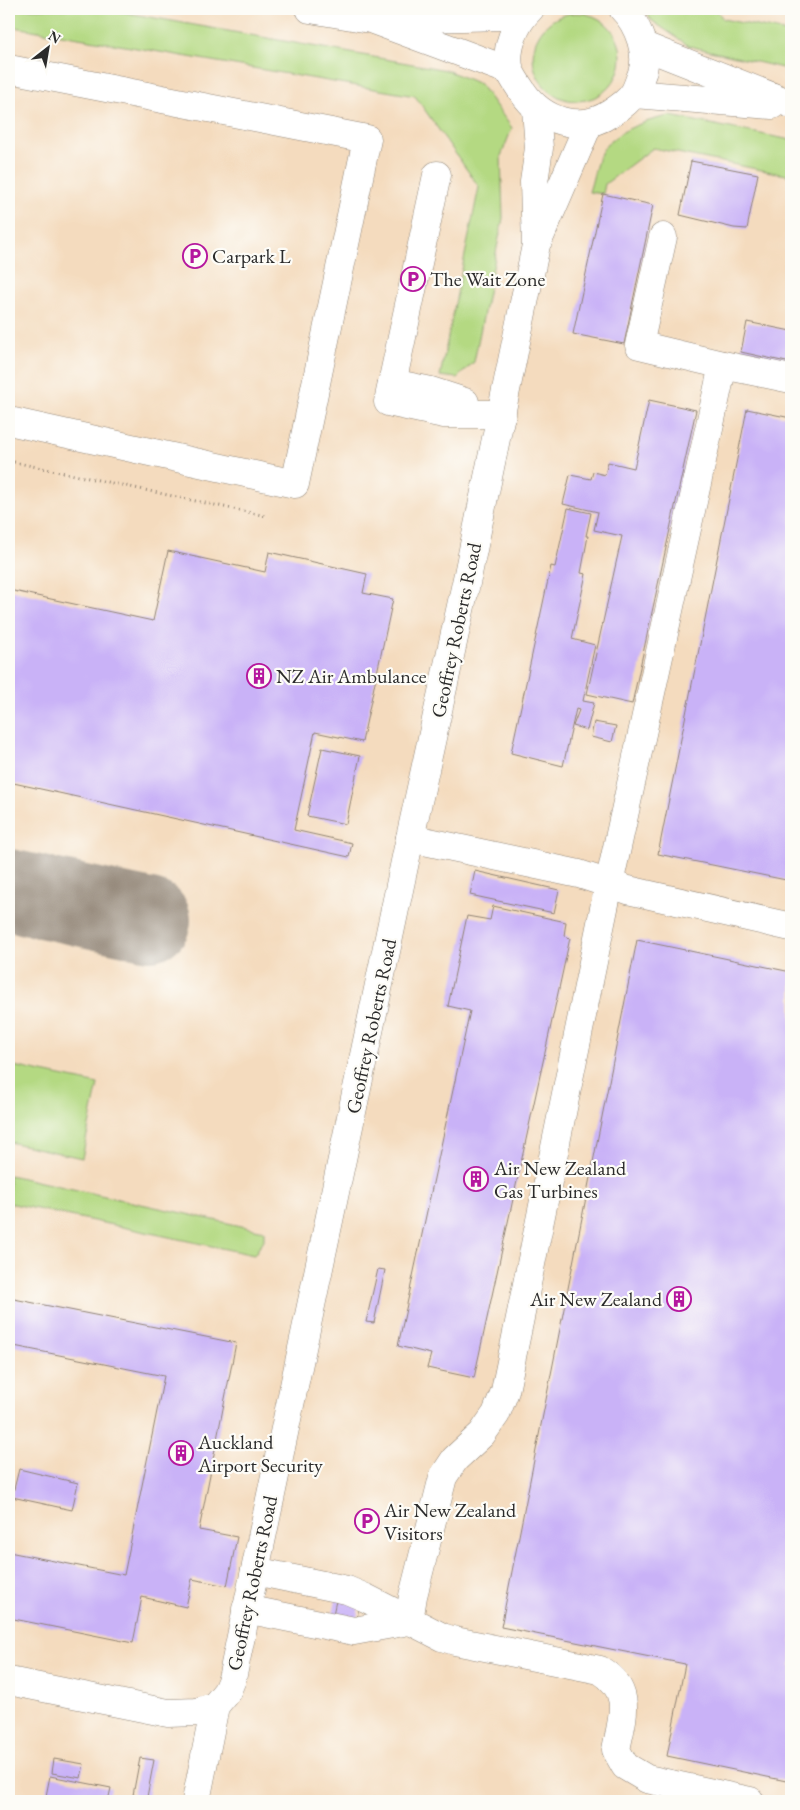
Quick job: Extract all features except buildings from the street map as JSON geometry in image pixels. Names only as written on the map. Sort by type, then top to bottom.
[{"type":"street","points":[[310,9],[370,20],[510,71]]},
{"type":"street","points":[[528,11],[517,26],[510,46],[510,71],[527,99],[536,109],[551,118],[574,124],[589,123],[605,117],[634,94],[643,72],[644,46],[638,30],[624,9]]},
{"type":"street","points":[[370,20],[503,16],[528,11]]},
{"type":"street","points":[[644,46],[791,106]]},
{"type":"street","points":[[9,69],[368,139],[295,484],[9,421]]},
{"type":"street","points":[[634,94],[791,106]]},
{"type":"street","name":"Geoffrey Roberts Road","points":[[536,109],[539,148],[534,182],[536,245]]},
{"type":"street","name":"Geoffrey Roberts Road","points":[[196,1801],[215,1706],[227,1691],[232,1679],[502,414],[536,245],[589,123]]},
{"type":"street","points":[[437,175],[392,383],[447,396],[502,414]]},
{"type":"street","points":[[663,237],[639,345],[791,379]]},
{"type":"street","points":[[409,1621],[413,1596],[442,1477],[455,1459],[482,1434],[496,1414],[505,1391],[609,884],[722,365]]},
{"type":"street","points":[[410,838],[579,874],[628,890],[791,927]]},
{"type":"street","points":[[255,1571],[347,1590],[442,1637],[455,1641],[600,1670],[611,1677],[619,1686],[624,1709],[616,1750],[625,1766],[647,1779],[750,1801]]},
{"type":"street","points":[[246,1609],[354,1631],[409,1621]]},
{"type":"street","points":[[9,1681],[168,1713],[197,1712],[215,1706]]},
{"type":"path","points":[[9,461],[266,516]]},
{"type":"green space","points":[[9,9],[105,9],[446,70],[480,84],[512,128],[501,156],[503,218],[474,362],[457,378],[440,376],[479,187],[415,96],[9,26]]},
{"type":"green space","points":[[645,9],[716,9],[723,19],[791,33],[791,70],[689,46],[651,20]]},
{"type":"green space","points":[[577,13],[594,16],[602,20],[614,32],[618,40],[621,57],[618,74],[614,82],[602,94],[594,98],[577,101],[560,98],[552,94],[540,82],[536,74],[533,57],[536,40],[540,32],[552,20],[560,16]]},
{"type":"green space","points":[[670,116],[791,140],[791,176],[653,148],[605,184],[603,194],[589,192],[600,155],[612,139],[630,128],[651,120]]},
{"type":"green space","points":[[9,1065],[98,1084],[82,1158],[9,1142]]},
{"type":"green space","points":[[9,1175],[264,1231],[264,1240],[254,1255],[9,1203]]},
{"type":"taxiway","points":[[9,890],[150,920]]},
{"type":"place","name":"Carpark L","points":[[195,256]]},
{"type":"place","name":"The Wait Zone","points":[[413,279]]},
{"type":"place","name":"NZ Air Ambulance","points":[[259,676]]},
{"type":"place","name":"Air New Zealand Gas Turbines","points":[[476,1179]]},
{"type":"place","name":"Air New Zealand","points":[[679,1299]]},
{"type":"place","name":"Auckland Airport Security","points":[[181,1453]]},
{"type":"place","name":"Air New Zealand Visitors","points":[[367,1521]]}]
